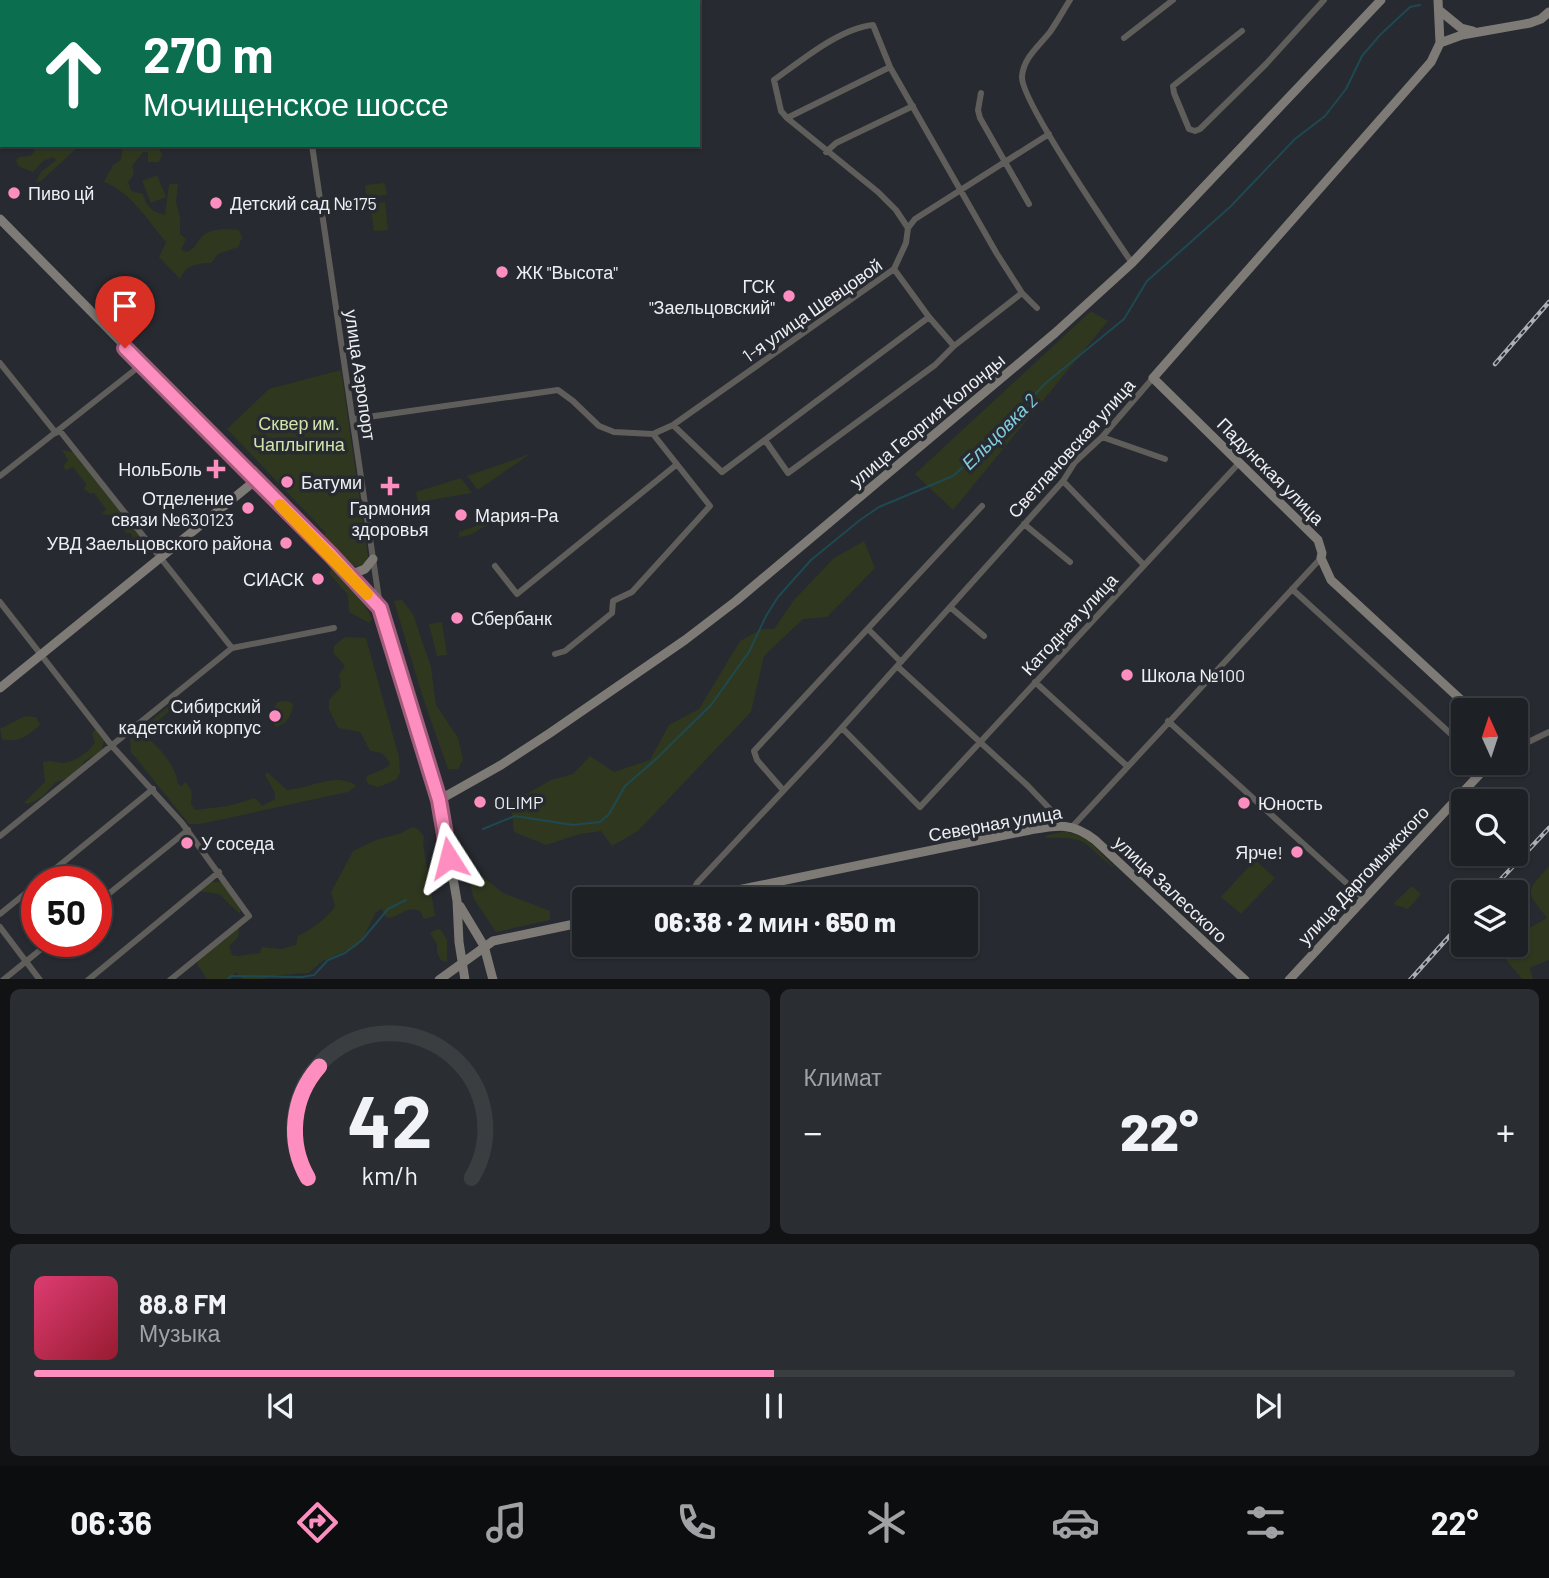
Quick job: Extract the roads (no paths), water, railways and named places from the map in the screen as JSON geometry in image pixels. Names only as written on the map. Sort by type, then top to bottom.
[{"type":"main road","name":"улица Георгия Колонды","points":[[439,800],[493,770],[550,733],[685,640],[736,601],[1074,316],[1132,263],[1381,0]]},
{"type":"main road","points":[[1438,0],[1440,43],[1476,32],[1530,23],[1549,12]]},
{"type":"main road","points":[[1439,10],[1461,28],[1476,32]]},
{"type":"main road","name":"Светлановская улица","points":[[1153,378],[1431,62],[1440,43]]},
{"type":"main road","points":[[0,219],[380,608],[439,800],[457,901],[459,943],[465,979]]},
{"type":"main road","name":"Падунская улица","points":[[1153,378],[1318,540],[1321,558],[1331,580],[1459,698]]},
{"type":"main road","points":[[0,688],[256,481]]},
{"type":"main road","points":[[350,575],[365,569],[373,559]]},
{"type":"main road","name":"улица Даргомыжского","points":[[1289,979],[1477,775]]},
{"type":"main road","name":"Северная улица","points":[[747,887],[1060,825],[1072,827]]},
{"type":"main road","name":"улица Залесского","points":[[1072,827],[1096,840],[1245,979]]},
{"type":"main road","points":[[457,901],[484,946],[493,979]]},
{"type":"main road","points":[[439,979],[494,941],[572,925]]},
{"type":"street","points":[[1070,0],[1048,34],[1033,50],[1022,75],[1026,93],[1049,134],[1132,263]]},
{"type":"street","points":[[1124,38],[1173,0]]},
{"type":"street","points":[[1242,31],[1173,86],[1189,129],[1200,129],[1266,64],[1324,0]]},
{"type":"street","points":[[1037,308],[1022,293],[960,189],[890,66],[873,25],[864,26],[835,39],[774,80],[781,111],[787,118],[877,192],[896,210],[908,228],[922,213],[960,189],[1005,162],[1049,134]]},
{"type":"street","points":[[787,118],[890,66]]},
{"type":"street","points":[[981,93],[978,110],[980,118],[1029,204]]},
{"type":"street","points":[[826,152],[836,142],[913,106]]},
{"type":"street","name":"улица Аэропорт","points":[[312,147],[380,608]]},
{"type":"street","name":"1-я улица Шевцовой","points":[[653,434],[673,425],[894,269],[906,243],[908,228]]},
{"type":"street","points":[[894,269],[954,346]]},
{"type":"street","points":[[765,440],[788,473],[935,365],[954,346],[1022,293]]},
{"type":"street","points":[[673,425],[722,472],[929,317]]},
{"type":"street","points":[[0,363],[232,648]]},
{"type":"street","points":[[0,476],[141,365]]},
{"type":"street","name":"Светлановская улица","points":[[696,887],[842,728],[1063,481],[1075,462],[1102,437],[1153,378]]},
{"type":"street","points":[[354,419],[558,390],[599,426],[614,432],[653,434],[710,506],[632,592],[613,601],[612,613],[565,651],[555,654]]},
{"type":"street","points":[[1102,437],[1165,459]]},
{"type":"street","name":"Катодная улица","points":[[842,728],[920,807],[1240,462]]},
{"type":"street","points":[[495,566],[517,594],[676,466]]},
{"type":"street","points":[[1063,481],[1144,565]]},
{"type":"street","points":[[783,790],[757,760],[754,751],[982,506]]},
{"type":"street","points":[[1024,524],[1070,562]]},
{"type":"street","name":"Северная улица","points":[[1072,827],[1321,558]]},
{"type":"street","points":[[1292,589],[1451,734]]},
{"type":"street","points":[[0,602],[112,746],[188,830],[248,916],[170,979]]},
{"type":"street","points":[[950,607],[984,636]]},
{"type":"street","points":[[0,836],[232,648],[334,628]]},
{"type":"street","points":[[869,630],[899,664],[1028,786],[1060,825]]},
{"type":"street","points":[[1035,682],[1127,766]]},
{"type":"street","points":[[1168,721],[1363,898]]},
{"type":"street","points":[[1528,742],[1549,732]]},
{"type":"street","points":[[59,866],[153,789]]},
{"type":"street","points":[[112,891],[188,830]]},
{"type":"street","points":[[88,979],[219,872]]},
{"type":"street","points":[[0,914],[21,897]]},
{"type":"street","points":[[0,927],[40,979]]},
{"type":"street","points":[[4,979],[31,957]]},
{"type":"waterway","name":"Ельцовка 2","points":[[483,829],[515,816],[573,825],[600,822],[609,814],[625,786],[711,705],[749,652],[778,597],[811,560],[879,507],[953,476],[971,460],[1047,382],[1124,319],[1147,281],[1230,207],[1295,139],[1325,116],[1346,89],[1362,56],[1410,7],[1420,5]]},
{"type":"waterway","name":"Ельцовка 2","points":[[228,979],[231,976],[314,975],[328,960],[345,953],[362,940],[388,909],[406,900]]},
{"type":"railway","points":[[1495,364],[1549,302]]},
{"type":"railway","points":[[1500,880],[1549,828]]},
{"type":"railway","points":[[1411,979],[1451,934]]},
{"type":"place","name":"Пиво цй","points":[[14,193]]},
{"type":"place","name":"Детский сад №175","points":[[216,203]]},
{"type":"place","name":"ЖК \"Высота\"","points":[[502,272]]},
{"type":"place","name":"ГСК \"Заельцовский\"","points":[[789,296]]},
{"type":"place","name":"НольБоль","points":[[216,469]]},
{"type":"place","name":"Батуми","points":[[287,482]]},
{"type":"place","name":"Гармония здоровья","points":[[390,486]]},
{"type":"place","name":"Отделение связи №630123","points":[[248,508]]},
{"type":"place","name":"Мария-Ра","points":[[461,515]]},
{"type":"place","name":"УВД Заельцовского района","points":[[286,543]]},
{"type":"place","name":"СИАСК","points":[[318,579]]},
{"type":"place","name":"Сбербанк","points":[[457,618]]},
{"type":"place","name":"Школа №100","points":[[1127,675]]},
{"type":"place","name":"Сибирский кадетский корпус","points":[[275,716]]},
{"type":"place","name":"OLIMP","points":[[480,802]]},
{"type":"place","name":"Юность","points":[[1244,803]]},
{"type":"place","name":"У соседа","points":[[187,843]]},
{"type":"place","name":"Ярче!","points":[[1297,852]]},
{"type":"park label","name":"Сквер им. Чаплыгина","points":[[299,433]]}]
